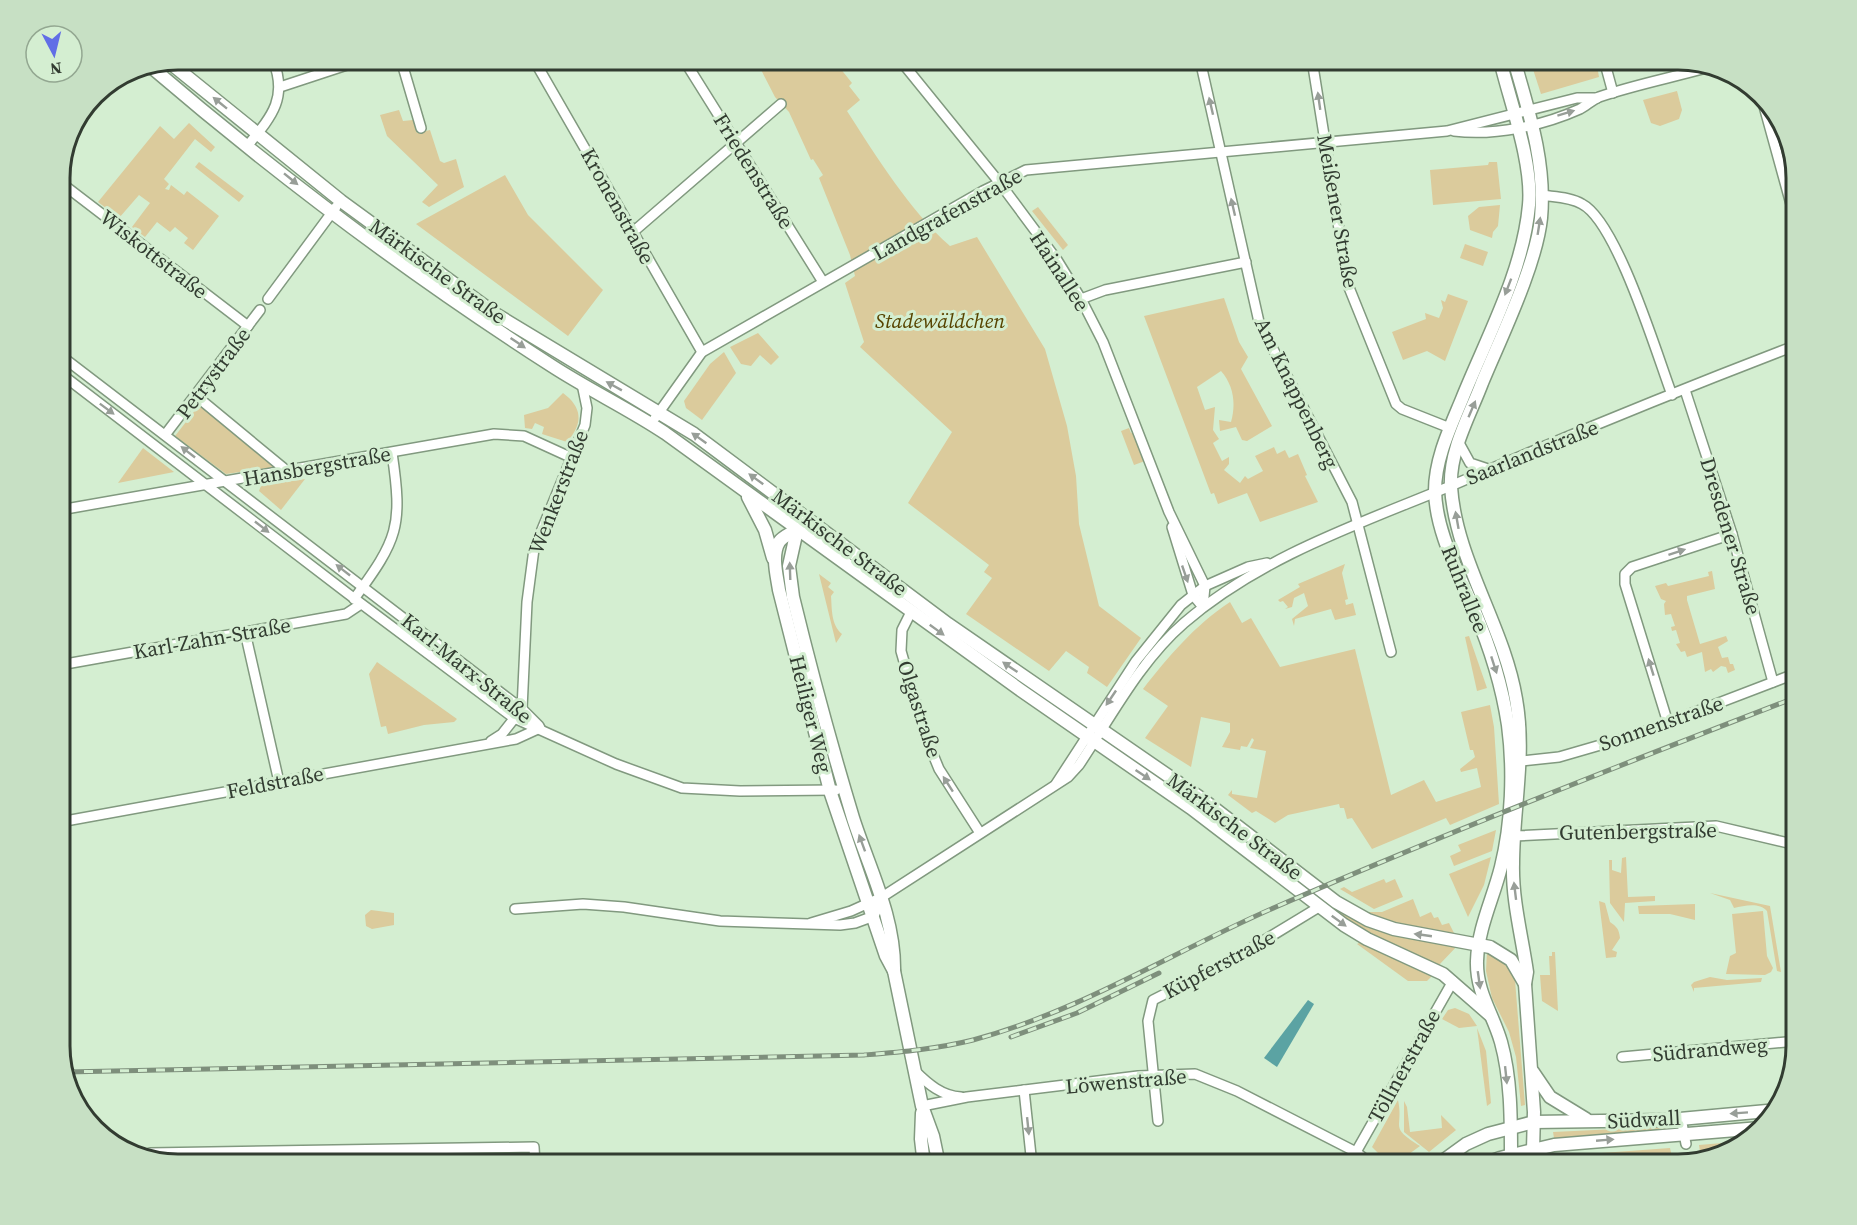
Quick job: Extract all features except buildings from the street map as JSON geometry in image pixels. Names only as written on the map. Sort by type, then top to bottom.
[{"type":"main road","name":"Märkische Straße","points":[[179,70],[341,201],[497,315],[659,411],[752,476],[964,635],[1193,792],[1296,873],[1354,913],[1394,929],[1478,943],[1494,948],[1510,960],[1525,984]]},
{"type":"main road","name":"Ruhrallee","points":[[1502,70],[1527,173],[1529,205],[1525,233],[1506,292],[1450,428],[1439,464],[1435,492],[1444,537],[1495,666],[1508,727],[1510,779],[1506,836],[1502,865],[1478,943],[1478,975],[1482,995],[1503,1050],[1511,1126],[1511,1154]]},
{"type":"main road","name":"Ruhrallee","points":[[1517,70],[1533,124],[1541,173],[1536,242],[1459,443],[1451,485],[1459,531],[1510,669],[1519,719],[1521,761],[1514,836],[1514,882],[1527,972],[1525,984],[1532,1071],[1533,1150]]},
{"type":"main road","name":"Märkische Straße","points":[[159,73],[333,213],[463,305],[582,384],[651,424],[911,612],[1191,808],[1320,907],[1367,939],[1453,981],[1490,1015]]},
{"type":"main road","points":[[741,489],[754,505],[765,530],[775,564]]},
{"type":"main road","name":"Heiliger Weg","points":[[807,518],[797,530],[780,541],[775,564],[830,791],[870,902],[886,956],[894,971]]},
{"type":"main road","name":"Heiliger Weg","points":[[797,530],[789,566],[793,597],[845,789],[882,897],[895,954],[894,971],[922,1106],[937,1154]]},
{"type":"main road","points":[[1532,1071],[1550,1097],[1589,1121]]},
{"type":"main road","name":"Heiliger Weg","points":[[922,1106],[923,1154]]},
{"type":"main road","name":"Südwall","points":[[1452,1154],[1466,1144],[1511,1126],[1534,1122],[1681,1118],[1765,1111]]},
{"type":"main road","name":"Südwall","points":[[1524,1154],[1554,1145],[1685,1139],[1747,1130]]},
{"type":"street","points":[[248,145],[258,134],[276,105],[280,87],[276,70]]},
{"type":"street","points":[[280,87],[332,70]]},
{"type":"street","points":[[404,70],[421,128]]},
{"type":"street","name":"Kronenstraße","points":[[540,70],[702,352]]},
{"type":"street","name":"Friedenstraße","points":[[690,70],[823,282]]},
{"type":"street","name":"Hainallee","points":[[908,70],[999,182],[1057,260],[1081,299],[1106,349],[1169,512],[1205,586]]},
{"type":"street","name":"Am Knappenberg","points":[[1202,70],[1259,322],[1352,502],[1391,652]]},
{"type":"street","name":"Meißener Straße","points":[[1314,70],[1348,285],[1392,398],[1402,409],[1450,428]]},
{"type":"street","points":[[1607,70],[1613,93]]},
{"type":"street","name":"Landgrafenstraße","points":[[1447,130],[1474,134],[1533,124],[1580,109],[1597,98],[1691,72]]},
{"type":"street","name":"Landgrafenstraße","points":[[651,424],[702,352],[999,182],[1026,170],[1048,166],[1447,130],[1577,98],[1597,98]]},
{"type":"street","points":[[633,232],[781,104]]},
{"type":"street","points":[[1767,118],[1786,186]]},
{"type":"street","name":"Wiskottstraße","points":[[71,190],[248,326]]},
{"type":"street","points":[[1541,195],[1582,203],[1593,213],[1606,232],[1627,274],[1672,395]]},
{"type":"street","points":[[268,299],[341,201]]},
{"type":"street","points":[[1081,299],[1105,290],[1246,262]]},
{"type":"street","name":"Petrystraße","points":[[165,435],[260,310]]},
{"type":"street","name":"Saarlandstraße","points":[[1097,727],[1169,639],[1203,607],[1269,563],[1451,485],[1786,349]]},
{"type":"street","name":"Karl-Marx-Straße","points":[[71,363],[364,586],[522,709],[540,728]]},
{"type":"street","name":"Karl-Marx-Straße","points":[[71,381],[514,718],[540,728]]},
{"type":"street","name":"Wenkerstraße","points":[[522,709],[527,602],[534,549],[585,425],[587,408],[582,384]]},
{"type":"street","name":"Dresdener Straße","points":[[1685,390],[1732,534],[1773,682]]},
{"type":"street","points":[[195,395],[287,471]]},
{"type":"street","name":"Hansbergstraße","points":[[71,508],[510,433],[524,436],[570,457]]},
{"type":"street","points":[[1459,443],[1470,463],[1488,470]]},
{"type":"street","points":[[358,601],[364,586],[385,554],[395,531],[398,509],[392,453]]},
{"type":"street","name":"Hainallee","points":[[1169,512],[1177,549],[1193,595],[1203,607]]},
{"type":"street","points":[[1668,723],[1625,584],[1626,574],[1632,567],[1732,534]]},
{"type":"street","name":"Saarlandstraße","points":[[1097,727],[1162,627],[1193,595],[1205,586],[1248,567],[1269,563]]},
{"type":"street","points":[[1203,607],[1205,586]]},
{"type":"street","name":"Karl-Zahn-Straße","points":[[71,663],[346,614],[358,601]]},
{"type":"street","name":"Olgastraße","points":[[911,612],[902,630],[901,651],[925,735],[939,769],[980,833]]},
{"type":"street","points":[[245,632],[279,782]]},
{"type":"street","name":"Sonnenstraße","points":[[1521,761],[1559,757],[1668,723],[1786,677]]},
{"type":"street","points":[[490,742],[502,734],[522,709]]},
{"type":"street","points":[[811,923],[882,897],[1055,786],[1097,727]]},
{"type":"street","points":[[540,728],[607,760],[682,788],[740,791],[845,789]]},
{"type":"street","name":"Feldstraße","points":[[71,820],[516,739],[540,728]]},
{"type":"street","name":"Gutenbergstraße","points":[[1514,836],[1716,826],[1786,842]]},
{"type":"street","points":[[515,909],[583,904],[624,907],[720,921],[852,924],[874,916],[882,897]]},
{"type":"street","name":"Küpferstraße","points":[[1158,1121],[1148,1021],[1154,1000],[1232,960],[1320,907]]},
{"type":"street","name":"Töllnerstraße","points":[[1356,1152],[1453,981]]},
{"type":"street","name":"Südrandweg","points":[[1622,1057],[1786,1042]]},
{"type":"street","name":"Löwenstraße","points":[[915,1071],[936,1089],[952,1096],[967,1097]]},
{"type":"street","name":"Löwenstraße","points":[[922,1106],[967,1097],[1024,1090],[1153,1075],[1195,1074],[1208,1078],[1358,1154]]},
{"type":"street","points":[[1024,1090],[1031,1154]]},
{"type":"street","points":[[1681,1118],[1685,1139]]},
{"type":"street","points":[[160,1153],[534,1147],[534,1154]]},
{"type":"street","points":[[1533,1150],[1533,1154]]},
{"type":"green space","name":"Stadewäldchen","points":[[761,70],[842,70],[852,83],[849,86],[860,100],[847,111],[907,200],[950,246],[977,237],[1045,349],[1067,426],[1076,476],[1079,524],[1099,606],[1141,638],[1107,687],[1087,673],[1089,667],[1066,651],[1049,671],[966,614],[992,578],[984,572],[989,565],[908,503],[952,432],[860,347],[864,342],[845,283],[855,276],[850,255],[819,178],[823,175],[813,159],[811,160],[789,112],[775,97]]},
{"type":"green space","points":[[1533,70],[1598,70],[1599,77],[1541,94]]},
{"type":"green space","points":[[1677,91],[1682,110],[1679,119],[1660,126],[1651,123],[1643,100]]},
{"type":"green space","points":[[399,110],[403,121],[413,120],[417,133],[430,130],[440,161],[444,163],[456,159],[464,187],[429,207],[422,202],[438,185],[387,136],[380,115]]},
{"type":"green space","points":[[189,123],[215,147],[211,152],[195,139],[164,179],[169,184],[165,189],[169,190],[171,185],[184,195],[187,191],[219,216],[193,250],[184,243],[188,238],[175,227],[170,232],[157,222],[145,237],[132,227],[150,203],[139,195],[119,218],[98,202],[160,126],[174,139]]},
{"type":"green space","points":[[199,162],[244,196],[239,202],[195,167]]},
{"type":"green space","points":[[1489,162],[1497,162],[1501,199],[1433,205],[1430,170],[1488,165]]},
{"type":"green space","points":[[505,175],[528,215],[603,290],[568,336],[416,224]]},
{"type":"green space","points":[[1500,205],[1498,226],[1492,238],[1470,230],[1468,216],[1479,207]]},
{"type":"green space","points":[[1038,207],[1068,245],[1063,250],[1032,211]]},
{"type":"green space","points":[[1465,244],[1488,252],[1483,266],[1460,258]]},
{"type":"green space","points":[[1448,294],[1468,301],[1445,361],[1427,351],[1403,360],[1392,332],[1426,319],[1425,313],[1439,318],[1443,308],[1441,300],[1445,302]]},
{"type":"green space","points":[[1224,298],[1239,342],[1248,357],[1241,369],[1272,426],[1247,441],[1242,440],[1236,427],[1220,431],[1219,420],[1231,422],[1233,415],[1233,395],[1229,383],[1221,371],[1197,387],[1205,410],[1215,407],[1213,430],[1219,439],[1213,443],[1222,461],[1229,457],[1229,464],[1224,470],[1240,483],[1245,476],[1248,479],[1263,471],[1255,456],[1274,447],[1277,454],[1285,450],[1289,458],[1298,454],[1307,475],[1305,476],[1318,502],[1260,522],[1247,493],[1218,504],[1214,493],[1211,494],[1144,316]]},
{"type":"green space","points":[[758,333],[779,357],[771,365],[760,355],[751,366],[741,364],[730,347]]},
{"type":"green space","points":[[724,352],[736,373],[702,420],[686,408],[684,401],[710,364]]},
{"type":"green space","points":[[563,393],[574,404],[578,416],[576,428],[567,442],[542,434],[544,427],[535,423],[532,429],[525,428],[524,415],[548,408]]},
{"type":"green space","points":[[200,404],[276,465],[275,467],[226,474],[175,436]]},
{"type":"green space","points":[[1129,428],[1131,433],[1134,432],[1145,461],[1134,465],[1121,431]]},
{"type":"green space","points":[[143,448],[174,472],[118,483]]},
{"type":"green space","points":[[305,479],[281,510],[259,491],[261,486]]},
{"type":"green space","points":[[1345,564],[1342,573],[1348,599],[1345,600],[1346,605],[1353,603],[1356,615],[1335,620],[1331,609],[1295,619],[1294,626],[1292,619],[1308,606],[1304,593],[1294,598],[1292,607],[1285,609],[1288,607],[1283,601],[1278,600],[1300,587],[1298,584]]},
{"type":"green space","points":[[1712,571],[1715,589],[1687,596],[1687,600],[1700,644],[1726,636],[1728,641],[1718,647],[1722,658],[1728,657],[1730,664],[1733,664],[1735,670],[1728,673],[1726,667],[1721,666],[1713,672],[1711,669],[1705,672],[1702,652],[1687,657],[1685,651],[1681,652],[1676,644],[1680,643],[1676,630],[1672,631],[1671,627],[1675,626],[1671,614],[1665,615],[1666,601],[1661,599],[1655,586],[1666,583],[1668,586],[1709,576],[1708,572]]},
{"type":"green space","points":[[819,574],[831,583],[828,587],[834,592],[831,596],[833,616],[842,634],[836,643]]},
{"type":"green space","points":[[1230,602],[1242,623],[1251,618],[1280,667],[1355,649],[1391,795],[1424,780],[1436,802],[1481,787],[1477,768],[1461,772],[1460,769],[1475,757],[1473,750],[1470,750],[1461,712],[1490,705],[1494,727],[1499,804],[1450,825],[1446,818],[1372,849],[1352,818],[1347,819],[1344,808],[1340,808],[1339,804],[1288,815],[1275,823],[1256,811],[1252,813],[1228,795],[1232,790],[1232,794],[1257,798],[1266,751],[1250,748],[1254,740],[1252,738],[1247,747],[1241,746],[1240,750],[1222,747],[1230,732],[1230,723],[1201,717],[1191,767],[1145,738],[1168,706],[1143,689],[1183,642]]},
{"type":"green space","points":[[1469,636],[1487,688],[1477,691],[1465,637]]},
{"type":"green space","points":[[377,662],[457,719],[454,722],[424,725],[388,734],[386,726],[381,727],[369,674]]},
{"type":"green space","points":[[1496,830],[1492,851],[1454,866],[1450,856],[1461,851],[1458,845]]},
{"type":"green space","points":[[1491,857],[1484,885],[1468,917],[1449,874]]},
{"type":"green space","points":[[1626,857],[1628,897],[1655,896],[1655,901],[1625,903],[1624,922],[1610,903],[1609,860],[1612,860],[1612,870],[1621,873],[1622,858]]},
{"type":"green space","points":[[1384,879],[1386,883],[1395,879],[1403,897],[1374,909],[1340,889],[1344,887],[1352,892]]},
{"type":"green space","points":[[1710,893],[1770,906],[1781,972],[1777,971],[1767,911],[1760,906],[1734,908],[1730,900]]},
{"type":"green space","points":[[1322,898],[1346,913],[1459,944],[1439,965],[1375,936],[1317,900]]},
{"type":"green space","points":[[1413,899],[1420,917],[1431,912],[1434,918],[1438,917],[1442,925],[1449,923],[1454,933],[1416,930],[1366,914],[1367,912],[1382,912]]},
{"type":"green space","points":[[1599,901],[1605,903],[1610,922],[1619,932],[1620,938],[1612,950],[1617,952],[1616,957],[1606,958]]},
{"type":"green space","points":[[1695,904],[1695,920],[1670,914],[1639,914],[1638,906]]},
{"type":"green space","points":[[371,910],[394,913],[394,925],[372,929],[366,926],[365,915]]},
{"type":"green space","points":[[1763,911],[1767,956],[1773,968],[1771,972],[1765,975],[1726,974],[1730,956],[1736,953],[1732,914]]},
{"type":"green space","points":[[1361,942],[1432,976],[1427,981],[1408,981],[1357,944]]},
{"type":"green space","points":[[1487,951],[1509,968],[1515,980],[1525,1105],[1521,1106],[1516,1057],[1509,1032],[1492,998],[1486,971]]},
{"type":"green space","points":[[1552,952],[1555,952],[1558,1011],[1542,1001],[1540,975],[1550,975],[1549,956],[1552,956]]},
{"type":"green space","points":[[1710,977],[1727,980],[1762,978],[1761,982],[1694,988],[1694,992],[1691,985],[1694,982]]},
{"type":"green space","points":[[1455,1008],[1469,1014],[1477,1026],[1459,1028],[1442,1019],[1448,1010]]},
{"type":"green space","points":[[1477,1028],[1486,1051],[1491,1103],[1487,1106]]},
{"type":"green space","points":[[1398,1100],[1399,1126],[1404,1134],[1420,1146],[1409,1154],[1379,1154],[1372,1147]]},
{"type":"green space","points":[[1404,1101],[1407,1107],[1410,1132],[1442,1128],[1441,1115],[1456,1130],[1429,1152],[1404,1132]]},
{"type":"green space","points":[[1679,1126],[1679,1128],[1557,1138],[1554,1138],[1553,1132]]},
{"type":"green space","points":[[1727,1143],[1700,1152],[1699,1145]]},
{"type":"green space","points":[[1670,1148],[1671,1154],[1660,1153],[1588,1154]]},
{"type":"water","points":[[1308,1000],[1314,1004],[1277,1067],[1264,1058]]},
{"type":"railway","points":[[74,1072],[864,1055],[918,1050],[973,1040],[1052,1013],[1128,979],[1240,923],[1342,879],[1536,799],[1786,701]]},
{"type":"railway","points":[[1011,1037],[1077,1013],[1159,973]]}]
